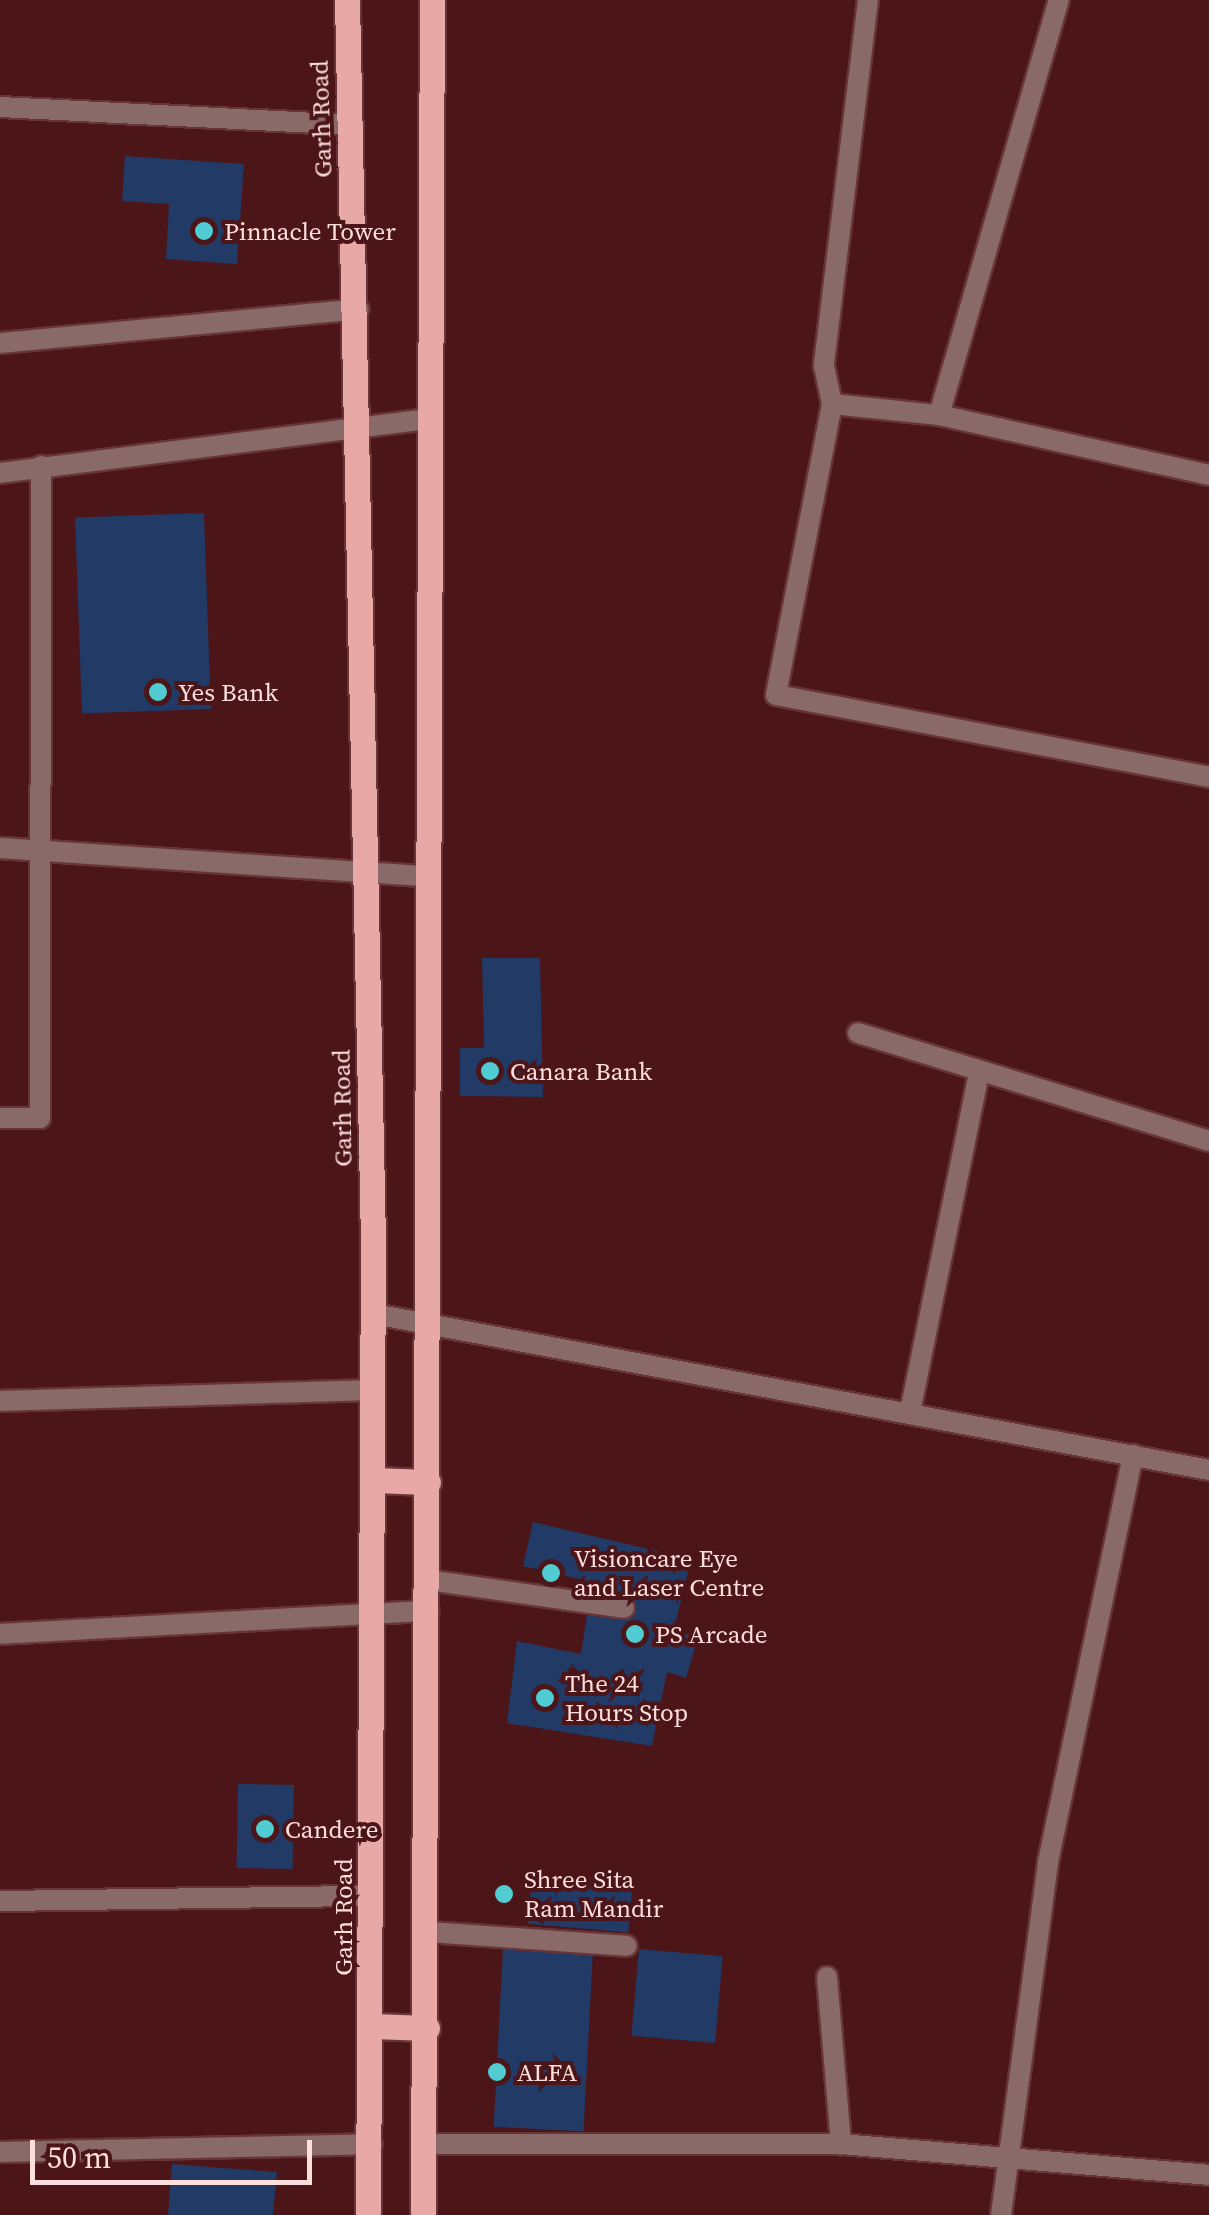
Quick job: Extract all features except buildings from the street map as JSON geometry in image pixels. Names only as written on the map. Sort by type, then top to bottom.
[{"type":"main road","name":"Garh Road","points":[[347,0],[362,423],[374,1314],[374,2026],[368,2215]]},
{"type":"main road","points":[[424,2215],[428,2144],[427,419],[432,0]]},
{"type":"main road","points":[[373,1480],[428,1482]]},
{"type":"main road","points":[[374,2026],[428,2028]]},
{"type":"street","points":[[868,0],[824,366],[832,404],[776,695],[1209,777]]},
{"type":"street","points":[[939,415],[1059,0]]},
{"type":"street","points":[[0,107],[351,125]]},
{"type":"street","points":[[0,344],[358,309]]},
{"type":"street","points":[[832,404],[939,415],[1209,475]]},
{"type":"street","points":[[0,473],[362,423],[427,419]]},
{"type":"street","points":[[0,1118],[40,1118],[40,466]]},
{"type":"street","points":[[0,848],[369,876],[427,876]]},
{"type":"street","points":[[858,1032],[979,1073],[1209,1141]]},
{"type":"street","points":[[910,1412],[979,1073]]},
{"type":"street","points":[[374,1314],[1209,1470]]},
{"type":"street","points":[[0,1401],[373,1390]]},
{"type":"street","points":[[1000,2215],[1048,1862],[1133,1455]]},
{"type":"street","points":[[428,1580],[624,1608]]},
{"type":"street","points":[[0,1634],[428,1611]]},
{"type":"street","points":[[0,1901],[373,1896]]},
{"type":"street","points":[[428,1932],[627,1946]]},
{"type":"street","points":[[827,1977],[841,2144]]},
{"type":"street","points":[[0,2152],[372,2144]]},
{"type":"street","points":[[428,2144],[841,2144],[1209,2174]]},
{"type":"place","name":"Pinnacle Tower","points":[[204,231]]},
{"type":"place","name":"Yes Bank","points":[[158,692]]},
{"type":"place","name":"Canara Bank","points":[[490,1071]]},
{"type":"place","name":"Visioncare Eye and Laser Centre","points":[[551,1573]]},
{"type":"place","name":"PS Arcade","points":[[635,1634]]},
{"type":"place","name":"The 24 Hours Stop","points":[[545,1698]]},
{"type":"place","name":"Candere","points":[[265,1829]]},
{"type":"place","name":"Shree Sita Ram Mandir","points":[[504,1894]]},
{"type":"place","name":"ALFA","points":[[497,2072]]}]
